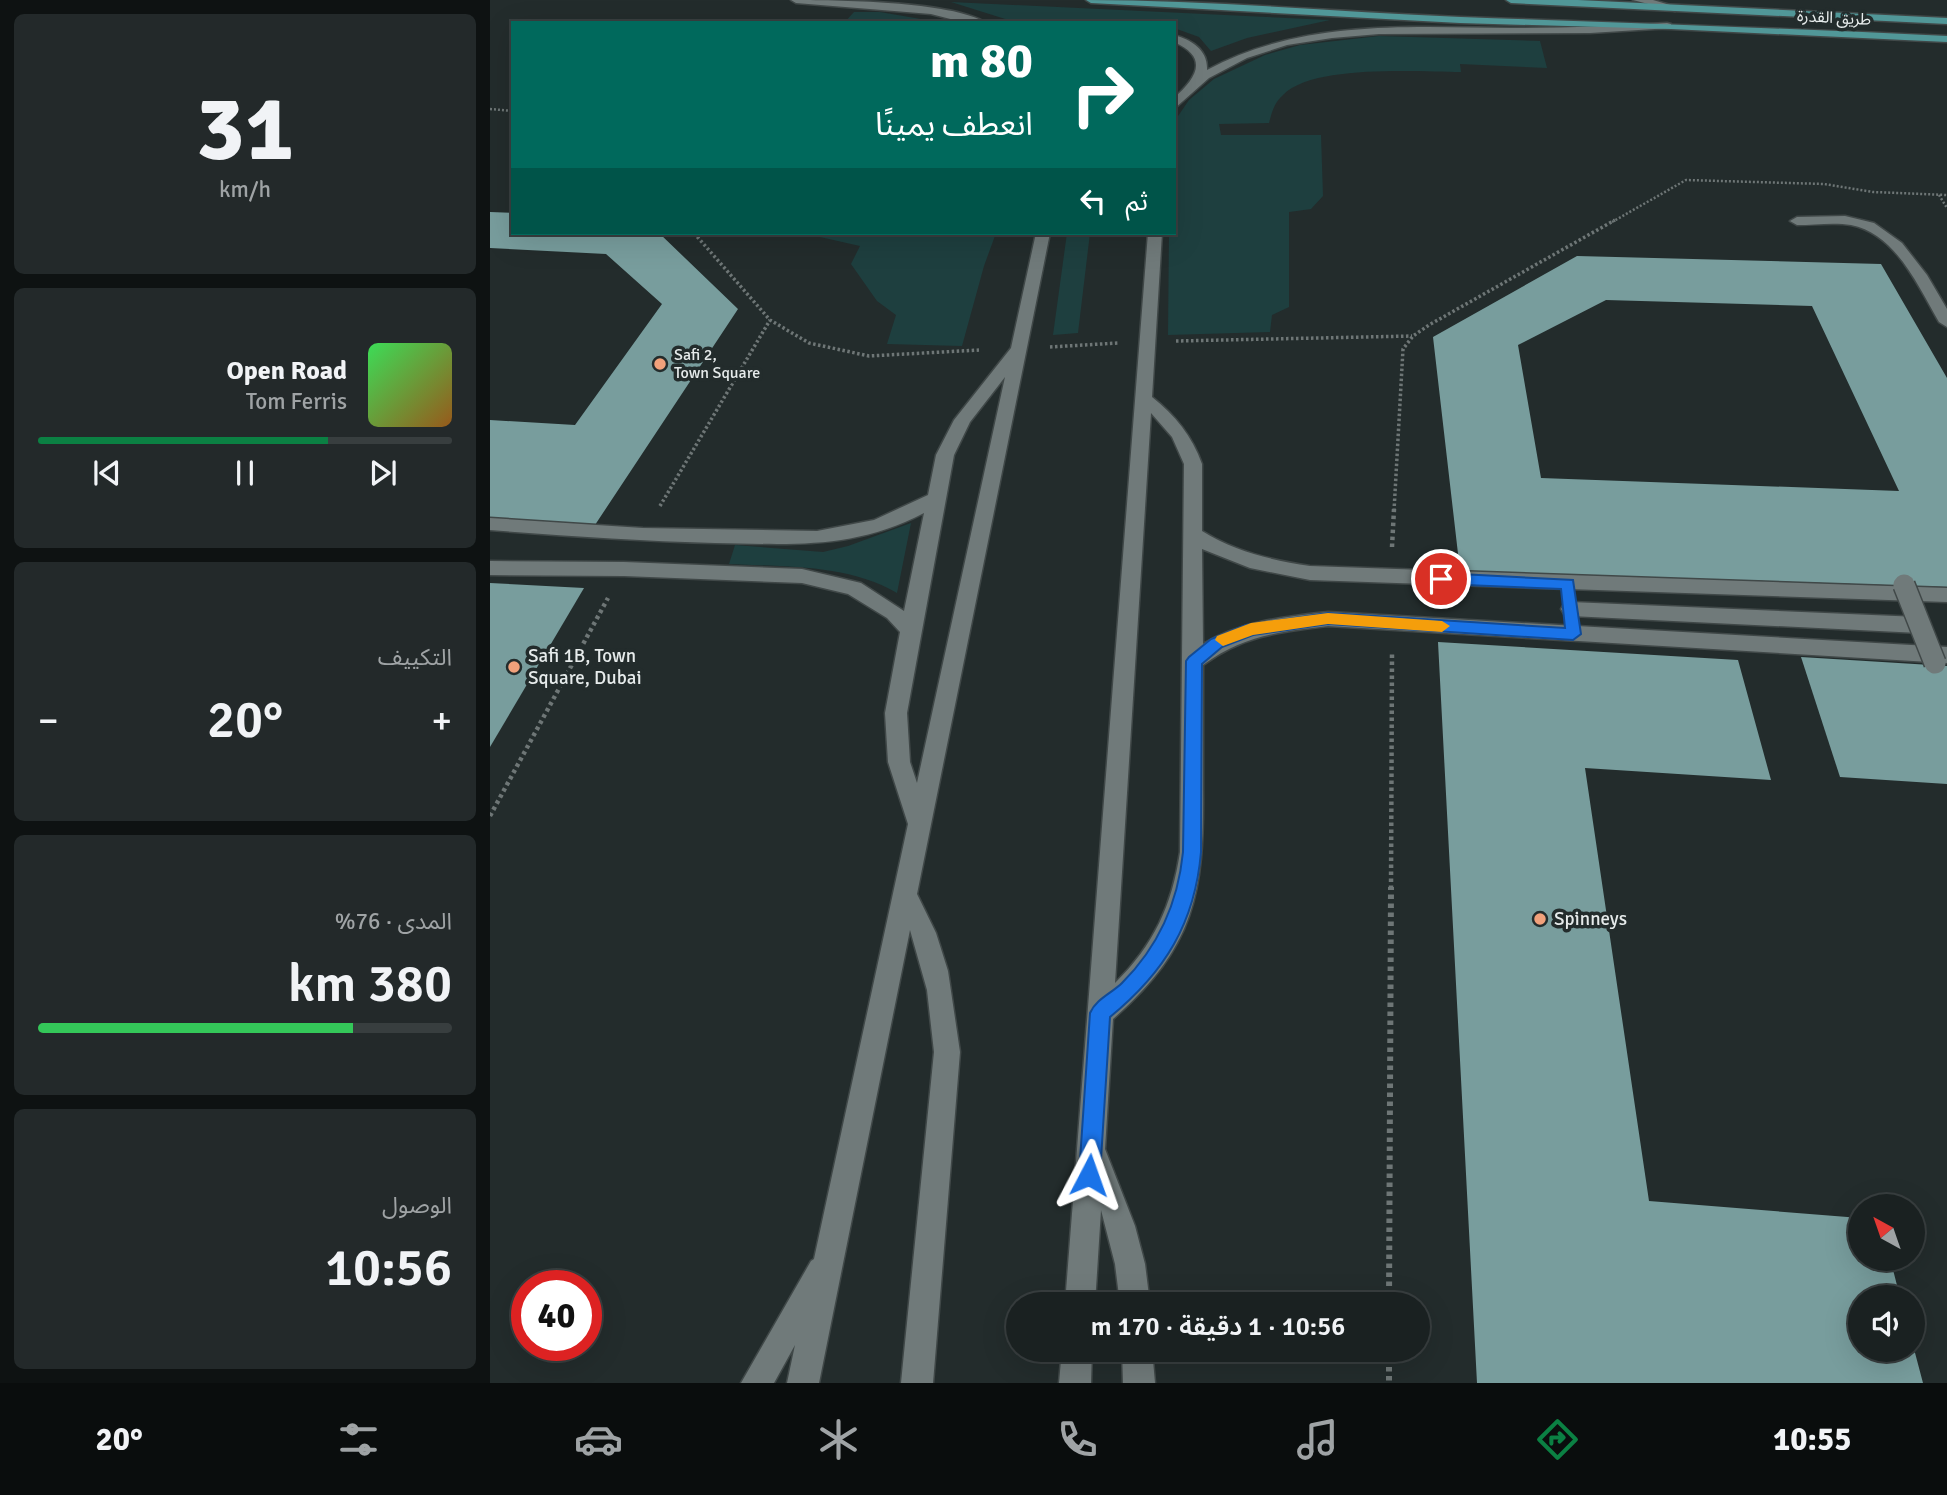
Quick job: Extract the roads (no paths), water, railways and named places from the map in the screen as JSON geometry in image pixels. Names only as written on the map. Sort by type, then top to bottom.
[{"type":"main road","name":"طريق القدرة","points":[[1091,0],[1460,20],[1671,26],[1947,39]]},
{"type":"main road","name":"طريق القدرة","points":[[1511,0],[1947,21]]},
{"type":"street","points":[[796,0],[931,11],[973,21]]},
{"type":"street","points":[[1638,0],[1675,8]]},
{"type":"street","points":[[1176,103],[1199,80],[1253,53],[1298,40],[1346,32],[1398,29],[1552,31],[1671,26]]},
{"type":"street","points":[[1176,39],[1193,46],[1199,54],[1203,63],[1199,80]]},
{"type":"street","points":[[1797,221],[1853,221],[1884,233],[1902,251],[1947,322]]},
{"type":"street","points":[[803,1383],[1043,235]]},
{"type":"street","points":[[1081,1292],[1155,235]]},
{"type":"street","points":[[920,822],[906,787],[896,738],[896,713],[909,630],[945,455],[974,403],[1019,348]]},
{"type":"street","points":[[1100,1013],[1128,990],[1150,965],[1168,937],[1184,900],[1192,852],[1195,480],[1188,448],[1171,421],[1144,399]]},
{"type":"street","points":[[490,524],[643,534],[817,538],[844,535],[895,521],[938,498]]},
{"type":"street","points":[[1195,535],[1211,547],[1249,562],[1310,573],[1947,595]]},
{"type":"street","points":[[490,569],[624,569],[802,576],[854,588],[894,613],[909,630]]},
{"type":"street","points":[[1568,583],[1573,634]]},
{"type":"street","points":[[1904,585],[1919,625],[1941,659]]},
{"type":"street","points":[[1571,609],[1919,625]]},
{"type":"street","points":[[1194,661],[1217,643],[1251,629],[1328,619],[1941,659]]},
{"type":"street","points":[[905,894],[923,928],[936,965],[944,1007],[947,1052],[917,1383]]},
{"type":"street","points":[[1091,1149],[1118,1215],[1128,1252],[1133,1292]]},
{"type":"street","points":[[757,1383],[830,1254]]},
{"type":"street","points":[[1075,1383],[1076,1362]]},
{"type":"street","points":[[1138,1362],[1139,1383]]},
{"type":"place","name":"Safi 2, Town Square","points":[[660,364]]},
{"type":"place","name":"Safi 1B, Town Square, Dubai","points":[[514,667]]},
{"type":"place","name":"Spinneys","points":[[1540,919]]}]
